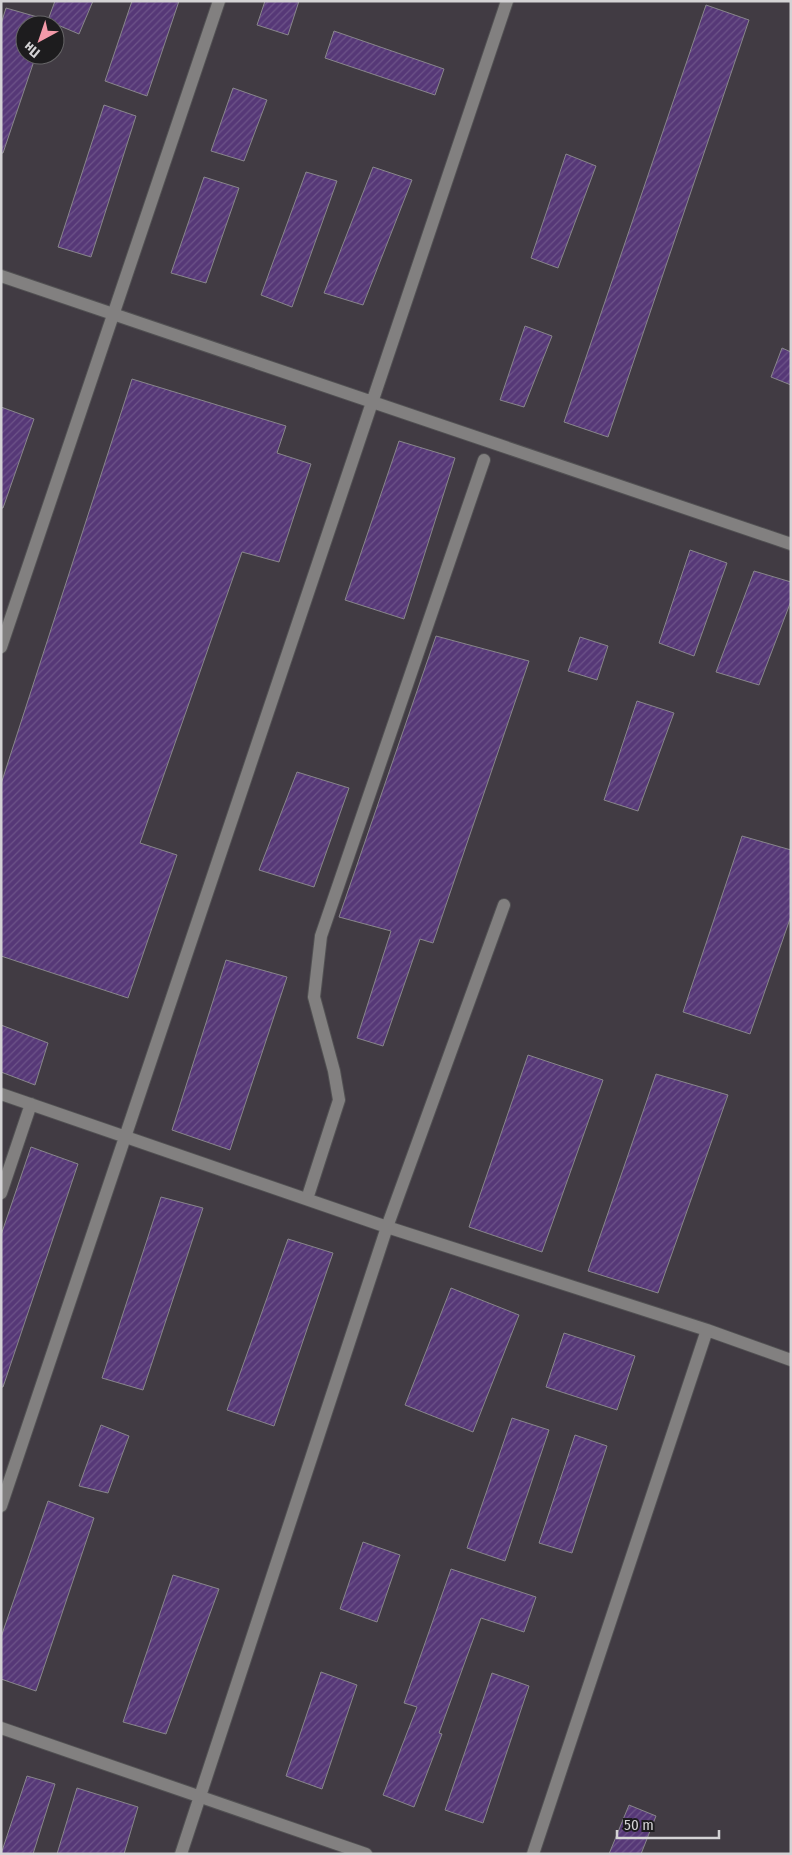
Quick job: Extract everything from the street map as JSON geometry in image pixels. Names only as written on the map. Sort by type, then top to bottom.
[{"type":"lane","points":[[1,647],[112,313],[219,1]]},
{"type":"lane","points":[[1,1506],[127,1136],[507,1]]},
{"type":"lane","points":[[1,276],[791,544]]},
{"type":"lane","points":[[307,1199],[339,1100],[334,1071],[314,997],[320,936],[484,460]]},
{"type":"lane","points":[[181,1854],[387,1227],[504,905]]},
{"type":"lane","points":[[1,1094],[387,1227],[707,1330],[791,1360]]},
{"type":"lane","points":[[1,1193],[31,1104]]},
{"type":"lane","points":[[533,1854],[707,1330]]},
{"type":"lane","points":[[1,1728],[366,1854]]},
{"type":"shaded area","points":[[1,1],[791,1],[791,1854],[1,1854]]},
{"type":"building","points":[[55,1],[93,1],[79,34],[65,28],[65,15],[50,15]]},
{"type":"building","points":[[132,1],[179,1],[147,96],[105,81]]},
{"type":"building","points":[[265,1],[299,1],[288,35],[257,25]]},
{"type":"building","points":[[706,5],[749,20],[608,437],[564,422]]},
{"type":"building","points":[[6,8],[30,15],[15,15],[15,65],[33,65],[3,153],[1,153],[1,24]]},
{"type":"building","points":[[334,31],[444,69],[435,95],[325,58]]},
{"type":"building","points":[[233,88],[267,100],[244,161],[211,151]]},
{"type":"building","points":[[104,105],[136,116],[91,257],[58,247]]},
{"type":"building","points":[[566,154],[596,166],[558,268],[531,258]]},
{"type":"building","points":[[373,167],[412,180],[363,305],[324,293]]},
{"type":"building","points":[[306,172],[337,181],[292,307],[261,295]]},
{"type":"building","points":[[204,177],[239,188],[206,283],[171,273]]},
{"type":"building","points":[[525,326],[552,336],[524,407],[500,400]]},
{"type":"building","points":[[782,348],[791,352],[791,385],[771,377]]},
{"type":"building","points":[[132,379],[286,426],[277,453],[311,464],[279,562],[242,552],[140,843],[177,855],[128,998],[1,956],[1,784]]},
{"type":"building","points":[[1,407],[34,419],[3,508],[1,508]]},
{"type":"building","points":[[399,441],[455,458],[404,619],[345,600]]},
{"type":"building","points":[[690,550],[727,563],[694,656],[659,643]]},
{"type":"building","points":[[754,571],[791,582],[791,601],[759,685],[716,672]]},
{"type":"building","points":[[436,636],[529,661],[433,943],[420,939],[383,1046],[357,1038],[391,931],[339,917]]},
{"type":"building","points":[[580,637],[608,646],[597,680],[568,671]]},
{"type":"building","points":[[637,701],[674,713],[638,811],[604,800]]},
{"type":"building","points":[[297,772],[349,788],[314,887],[259,870]]},
{"type":"building","points":[[742,836],[791,850],[791,916],[750,1034],[683,1012]]},
{"type":"building","points":[[226,960],[287,977],[230,1150],[172,1130]]},
{"type":"building","points":[[1,1025],[48,1043],[35,1085],[1,1072]]},
{"type":"building","points":[[528,1055],[603,1080],[542,1252],[469,1227]]},
{"type":"building","points":[[656,1074],[728,1095],[658,1293],[588,1271]]},
{"type":"building","points":[[31,1147],[78,1164],[3,1387],[1,1387],[1,1235]]},
{"type":"building","points":[[161,1197],[203,1208],[143,1390],[102,1378]]},
{"type":"building","points":[[288,1239],[333,1253],[274,1426],[227,1410]]},
{"type":"building","points":[[451,1288],[519,1315],[473,1432],[405,1405]]},
{"type":"building","points":[[564,1333],[635,1356],[617,1410],[546,1387]]},
{"type":"building","points":[[512,1418],[549,1430],[505,1561],[467,1548]]},
{"type":"building","points":[[101,1425],[129,1436],[108,1493],[79,1486]]},
{"type":"building","points":[[575,1435],[607,1446],[572,1553],[539,1543]]},
{"type":"building","points":[[48,1501],[94,1518],[36,1691],[1,1679],[1,1637]]},
{"type":"building","points":[[363,1542],[400,1555],[377,1622],[340,1609]]},
{"type":"building","points":[[451,1569],[536,1597],[524,1632],[481,1618],[439,1733],[442,1734],[414,1807],[383,1795],[417,1707],[404,1703]]},
{"type":"building","points":[[173,1575],[219,1589],[166,1734],[123,1722]]},
{"type":"building","points":[[321,1672],[357,1685],[322,1789],[286,1776]]},
{"type":"building","points":[[492,1673],[529,1686],[483,1823],[445,1810]]},
{"type":"building","points":[[27,1776],[55,1784],[33,1854],[1,1854]]},
{"type":"building","points":[[77,1788],[138,1807],[124,1854],[57,1854]]},
{"type":"building","points":[[629,1805],[656,1816],[641,1854],[609,1854]]}]
